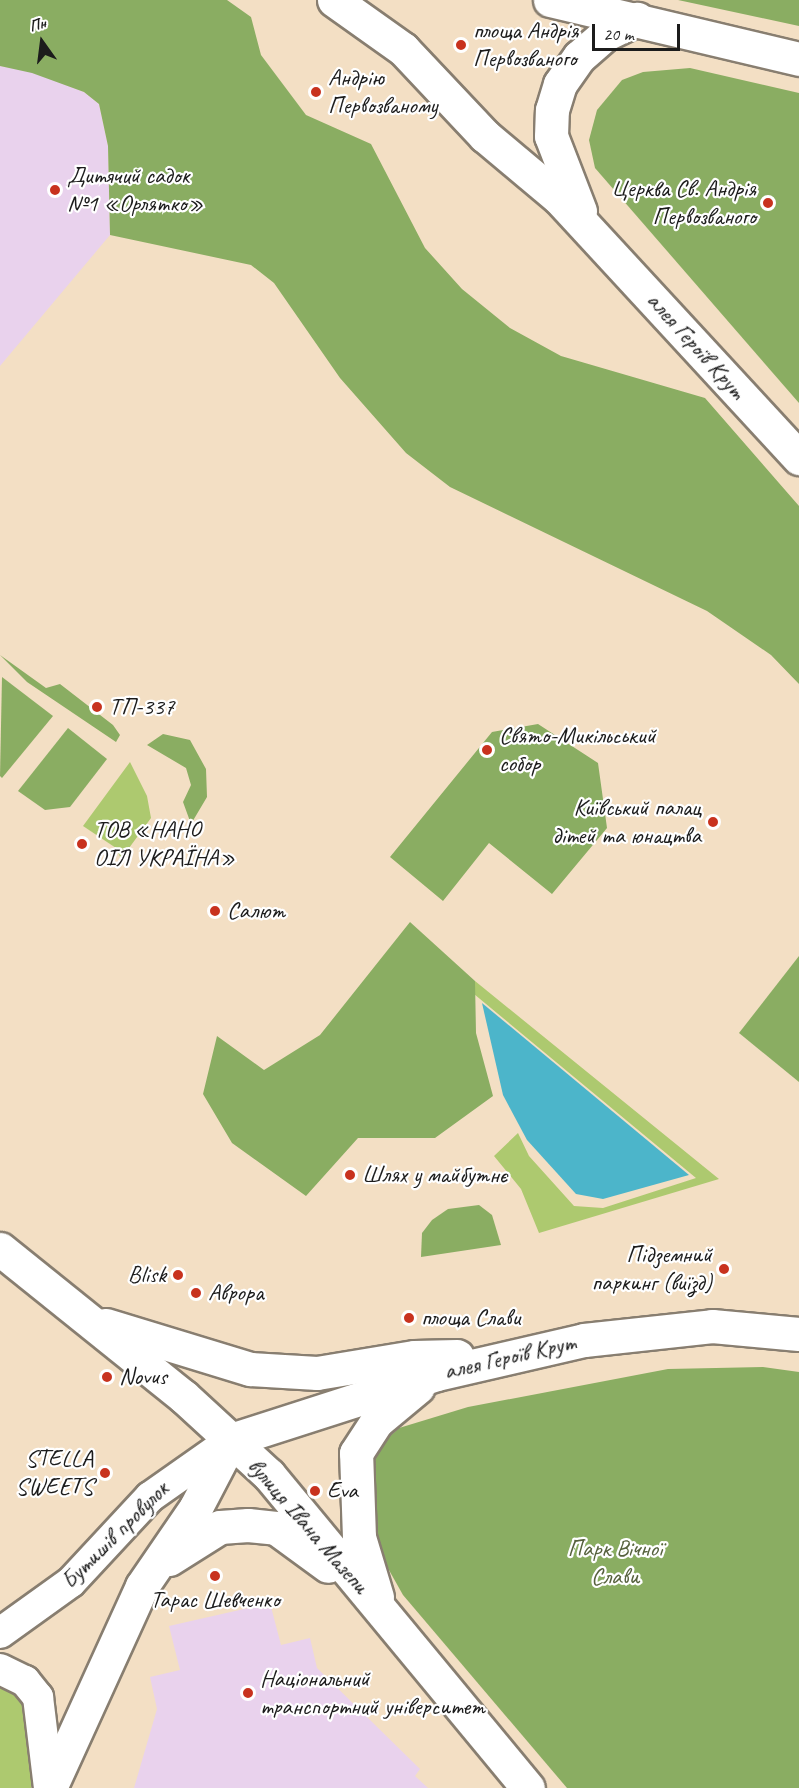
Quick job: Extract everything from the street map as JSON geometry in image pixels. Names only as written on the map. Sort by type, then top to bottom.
[{"type":"main road","points":[[334,0],[403,49],[485,136],[593,234]]},
{"type":"main road","points":[[550,0],[637,19],[799,60]]},
{"type":"main road","points":[[593,234],[568,192],[551,136],[552,110],[560,84],[579,57],[604,35],[637,19]]},
{"type":"main road","name":"алея Героїв Крут","points":[[593,234],[799,458]]},
{"type":"main road","name":"вулиця Івана Мазепи","points":[[0,1249],[78,1311],[269,1475],[528,1788]]},
{"type":"main road","points":[[78,1311],[120,1332],[250,1369],[317,1373],[414,1357],[512,1356]]},
{"type":"main road","name":"алея Героїв Крут","points":[[231,1440],[437,1374],[512,1356],[646,1330],[712,1326],[799,1334]]},
{"type":"main road","points":[[380,1610],[359,1537],[356,1453],[377,1421],[437,1374]]},
{"type":"main road","points":[[49,1788],[142,1586],[196,1507],[231,1440]]},
{"type":"main road","points":[[142,1586],[183,1546],[220,1527],[248,1525],[276,1528],[380,1610]]},
{"type":"street","name":"Бутишів провулок","points":[[0,1633],[71,1582],[150,1497],[231,1440]]},
{"type":"street","points":[[0,1669],[25,1681],[38,1697],[49,1788]]},
{"type":"shaded area","name":"Дитячий садок №1 «Орлятко»","points":[[0,66],[32,72],[84,92],[99,104],[108,146],[110,235],[0,366]]},
{"type":"shaded area","name":"Національний транспортний університет","points":[[270,1603],[281,1645],[310,1638],[317,1668],[420,1769],[415,1776],[428,1788],[134,1788],[157,1709],[150,1677],[180,1670],[169,1626]]},
{"type":"green space","points":[[0,0],[227,0],[251,17],[261,55],[306,115],[371,144],[425,248],[462,289],[510,328],[561,356],[705,398],[799,506],[799,684],[771,655],[707,611],[450,487],[406,453],[340,378],[274,283],[251,265],[110,235],[108,146],[99,104],[84,92],[32,73],[0,66]]},
{"type":"green space","points":[[678,0],[799,0],[799,26]]},
{"type":"green space","points":[[690,68],[799,93],[799,403],[595,168],[589,140],[597,110],[622,80],[643,72]]},
{"type":"green space","points":[[0,655],[46,688],[60,684],[113,725],[120,735],[116,742],[27,682]]},
{"type":"green space","points":[[2,677],[53,716],[2,778],[0,776]]},
{"type":"green space","points":[[538,724],[598,763],[607,828],[552,894],[489,843],[443,901],[390,857],[492,732]]},
{"type":"green space","points":[[68,728],[107,759],[70,807],[45,810],[18,791]]},
{"type":"green space","points":[[163,734],[190,740],[206,769],[207,797],[191,824],[183,802],[191,785],[186,768],[147,745]]},
{"type":"green space","points":[[130,762],[147,796],[151,818],[121,859],[116,848],[83,826]]},
{"type":"green space","points":[[410,922],[475,981],[476,1033],[493,1096],[435,1138],[358,1138],[306,1196],[232,1143],[203,1094],[217,1036],[264,1070],[320,1035]]},
{"type":"green space","points":[[799,956],[799,1082],[739,1033]]},
{"type":"green space","points":[[475,981],[719,1179],[539,1233],[521,1189],[494,1156],[518,1133],[529,1156],[574,1206],[603,1208],[696,1178],[474,994]]},
{"type":"green space","points":[[479,1205],[492,1215],[501,1245],[421,1257],[422,1233],[432,1220],[448,1209]]},
{"type":"green space","name":"Парк Вічної Слави","points":[[763,1367],[799,1372],[799,1788],[567,1788],[403,1595],[371,1538],[366,1478],[379,1446],[399,1428],[468,1407],[668,1369]]},
{"type":"green space","points":[[0,1688],[18,1694],[44,1737],[31,1788],[0,1788]]},
{"type":"water","points":[[482,1003],[689,1175],[603,1199],[576,1194],[527,1140],[503,1095]]},
{"type":"place","name":"площа Андрія Первозваного","points":[[461,45]]},
{"type":"place","name":"Андрію Первозваному","points":[[316,92]]},
{"type":"place","name":"Дитячий садок №1 «Орлятко»","points":[[55,190]]},
{"type":"place","name":"Церква Св. Андрія Первозваного","points":[[768,203]]},
{"type":"place","name":"ТП-337","points":[[97,707]]},
{"type":"place","name":"Свято-Микільський собор","points":[[487,750]]},
{"type":"place","name":"Київський палац дітей та юнацтва","points":[[713,822]]},
{"type":"place","name":"ТОВ «НАНО ОІЛ УКРАЇНА»","points":[[82,844]]},
{"type":"place","name":"Салют","points":[[215,911]]},
{"type":"place","name":"Шлях у майбутнє","points":[[350,1175]]},
{"type":"place","name":"Підземний паркинг (виїзд)","points":[[724,1269]]},
{"type":"place","name":"Blisk","points":[[178,1275]]},
{"type":"place","name":"Аврора","points":[[196,1293]]},
{"type":"place","name":"площа Слави","points":[[409,1318]]},
{"type":"place","name":"Novus","points":[[107,1377]]},
{"type":"place","name":"STELLA SWEETS","points":[[105,1473]]},
{"type":"place","name":"Eva","points":[[315,1491]]},
{"type":"place","name":"Тарас Шевченко","points":[[215,1576]]},
{"type":"place","name":"Національний транспортний університет","points":[[248,1693]]}]
